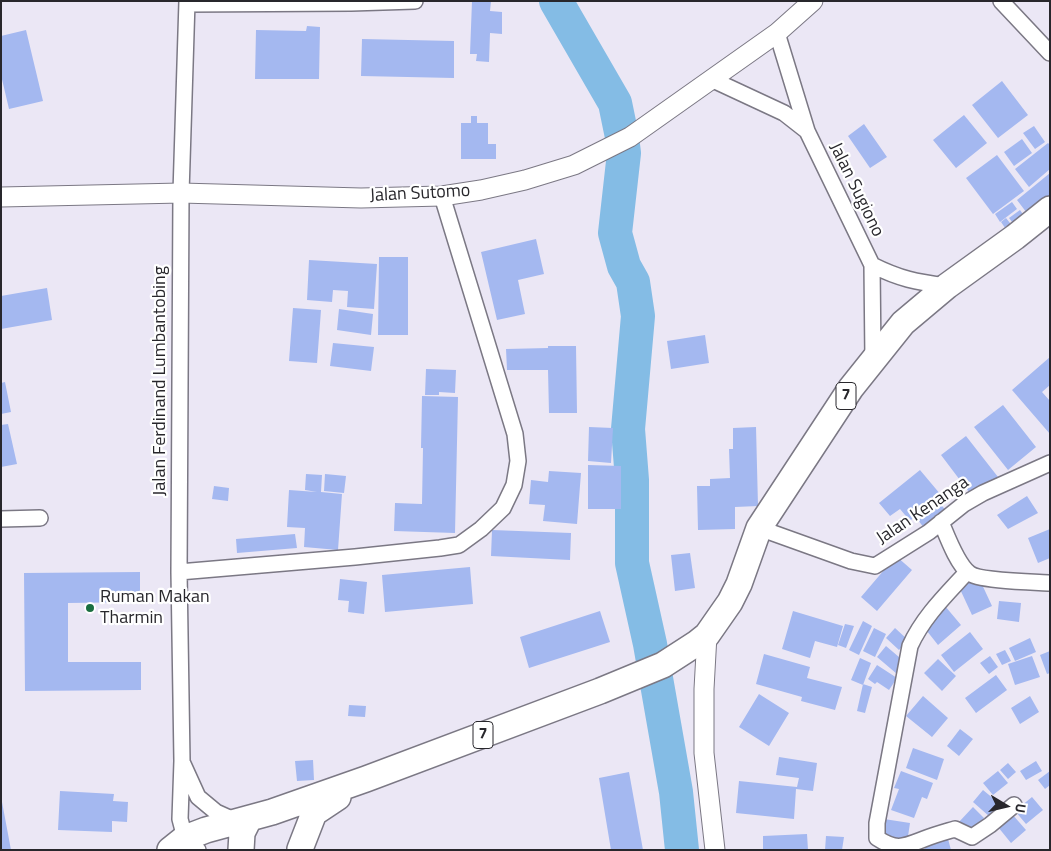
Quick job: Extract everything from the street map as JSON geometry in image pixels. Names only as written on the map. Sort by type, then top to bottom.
[{"type":"highway","name":"7","points":[[184,846],[252,817],[366,779],[600,690],[662,665],[682,654],[707,635],[730,602],[739,584],[759,528],[832,416],[903,323],[947,286],[1050,209]]},
{"type":"highway","name":"7","points":[[300,850],[314,813],[366,779]]},
{"type":"highway","points":[[241,850],[242,833],[252,817],[289,817],[296,823],[302,840],[300,850]]},
{"type":"street","points":[[187,3],[416,1]]},
{"type":"street","name":"Jalan Sutomo","points":[[1,197],[181,193],[361,198],[442,196],[516,182],[574,165],[630,138],[777,33],[813,1]]},
{"type":"street","points":[[1001,1],[1050,53]]},
{"type":"street","name":"Jalan Ferdinand Lumbantobing","points":[[184,846],[180,819],[182,761],[179,572],[181,193],[187,3]]},
{"type":"street","name":"Jalan Sugiono","points":[[777,33],[807,131],[872,265],[873,360]]},
{"type":"street","name":"Jalan Sugiono","points":[[711,79],[784,113],[807,131]]},
{"type":"street","points":[[179,572],[365,556],[459,545],[481,529],[504,508],[514,485],[518,461],[515,434],[442,196]]},
{"type":"street","name":"Jalan Sugiono","points":[[872,265],[896,277],[914,282],[947,286]]},
{"type":"street","name":"Jalan Kenanga","points":[[759,528],[851,561],[875,566],[929,532],[964,504],[983,493],[1050,463]]},
{"type":"street","points":[[1,519],[40,518]]},
{"type":"street","points":[[940,522],[967,572],[972,576],[1050,583]]},
{"type":"street","points":[[967,572],[929,614],[916,631],[910,646],[881,812],[877,823],[876,838],[886,846],[904,848],[955,829],[972,837],[1014,805]]},
{"type":"street","points":[[707,635],[704,688],[704,754],[715,850]]},
{"type":"street","name":"Jalan Ferdinand Lumbantobing","points":[[182,761],[198,797],[216,812],[252,817]]},
{"type":"building","points":[[472,1],[491,1],[490,11],[502,12],[502,34],[490,33],[489,62],[476,61],[477,54],[470,54]]},
{"type":"building","points":[[307,26],[320,27],[319,79],[255,79],[256,30],[306,31]]},
{"type":"building","points":[[26,30],[43,101],[9,109],[1,75],[1,36]]},
{"type":"building","points":[[362,39],[454,41],[454,78],[361,76]]},
{"type":"building","points":[[1002,81],[1028,115],[998,138],[972,105]]},
{"type":"building","points":[[964,115],[987,143],[956,168],[933,140]]},
{"type":"building","points":[[471,116],[477,116],[477,123],[488,123],[488,144],[496,144],[496,159],[461,159],[461,123],[471,123]]},
{"type":"building","points":[[864,124],[887,157],[870,168],[848,136]]},
{"type":"building","points":[[1034,126],[1045,142],[1035,149],[1023,133]]},
{"type":"building","points":[[1022,139],[1032,153],[1014,166],[1004,152]]},
{"type":"building","points":[[1048,143],[1050,145],[1050,169],[1029,187],[1015,169]]},
{"type":"building","points":[[997,155],[1024,191],[993,214],[966,178]]},
{"type":"building","points":[[1050,173],[1050,208],[1033,221],[1017,200]]},
{"type":"building","points":[[1012,202],[1017,209],[1000,222],[995,214]]},
{"type":"building","points":[[1020,210],[1029,223],[1019,231],[1009,218]]},
{"type":"building","points":[[1006,218],[1018,233],[1012,238],[1001,222]]},
{"type":"building","points":[[536,239],[544,274],[518,280],[525,314],[497,320],[481,252]]},
{"type":"building","points":[[379,257],[408,257],[408,335],[378,335]]},
{"type":"building","points":[[309,260],[377,264],[374,309],[347,307],[348,291],[333,290],[332,302],[307,300]]},
{"type":"building","points":[[47,288],[52,320],[1,329],[1,296]]},
{"type":"building","points":[[293,308],[321,310],[317,363],[289,361]]},
{"type":"building","points":[[339,309],[373,314],[371,335],[337,330]]},
{"type":"building","points":[[705,335],[709,363],[671,369],[667,341]]},
{"type":"building","points":[[333,343],[374,347],[371,371],[330,366]]},
{"type":"building","points":[[548,346],[576,346],[577,413],[549,413],[548,370],[507,370],[506,349],[548,348]]},
{"type":"building","points":[[1050,357],[1050,385],[1042,392],[1050,401],[1050,434],[1012,390]]},
{"type":"building","points":[[426,369],[456,370],[455,393],[439,392],[439,395],[425,395]]},
{"type":"building","points":[[5,382],[11,412],[1,414],[1,383]]},
{"type":"building","points":[[422,396],[458,397],[455,533],[394,531],[395,503],[422,504]]},
{"type":"building","points":[[1003,405],[1036,447],[1008,470],[974,427]]},
{"type":"building","points":[[8,424],[17,464],[1,467],[1,425]]},
{"type":"building","points":[[589,427],[613,428],[611,463],[588,461]]},
{"type":"building","points":[[756,427],[758,506],[735,507],[735,529],[698,530],[697,486],[710,486],[710,479],[730,478],[729,449],[733,449],[733,428]]},
{"type":"building","points":[[966,436],[998,477],[972,496],[941,455]]},
{"type":"building","points":[[588,465],[621,466],[621,509],[588,509]]},
{"type":"building","points":[[920,470],[941,495],[936,499],[949,514],[927,532],[915,516],[910,521],[900,509],[890,516],[879,503]]},
{"type":"building","points":[[549,471],[581,473],[577,524],[543,521],[545,505],[529,504],[531,480],[548,482]]},
{"type":"building","points":[[306,474],[322,475],[321,492],[342,494],[338,550],[304,547],[305,528],[287,527],[289,490],[317,492],[305,490]]},
{"type":"building","points":[[325,474],[346,476],[344,493],[324,491]]},
{"type":"building","points":[[214,486],[229,488],[228,501],[212,499]]},
{"type":"building","points":[[1027,496],[1038,513],[1008,529],[997,515]]},
{"type":"building","points":[[1050,529],[1050,558],[1038,563],[1028,538]]},
{"type":"building","points":[[492,530],[571,533],[570,560],[491,556]]},
{"type":"building","points":[[295,534],[297,548],[237,553],[236,539]]},
{"type":"building","points":[[690,553],[695,588],[675,591],[671,555]]},
{"type":"building","points":[[896,556],[912,570],[877,611],[861,597]]},
{"type":"building","points":[[470,567],[473,604],[385,612],[382,575]]},
{"type":"building","points":[[140,572],[140,602],[68,603],[68,662],[141,662],[141,690],[25,691],[24,573]]},
{"type":"building","points":[[979,578],[992,606],[972,615],[959,587]]},
{"type":"building","points":[[340,579],[367,582],[364,614],[348,612],[349,601],[338,600]]},
{"type":"building","points":[[999,601],[1021,603],[1019,622],[997,619]]},
{"type":"building","points":[[945,606],[961,625],[938,645],[923,626]]},
{"type":"building","points":[[600,611],[610,642],[529,668],[520,637]]},
{"type":"building","points":[[793,611],[843,626],[837,647],[815,641],[810,658],[782,649]]},
{"type":"building","points":[[863,621],[872,626],[859,655],[849,650]]},
{"type":"building","points":[[845,624],[854,626],[846,648],[838,645]]},
{"type":"building","points":[[874,628],[886,634],[875,657],[863,651]]},
{"type":"building","points":[[895,628],[908,640],[899,650],[886,638]]},
{"type":"building","points":[[970,632],[983,649],[954,672],[941,655]]},
{"type":"building","points":[[1030,638],[1036,652],[1015,661],[1009,648]]},
{"type":"building","points":[[886,646],[906,663],[897,674],[877,657]]},
{"type":"building","points":[[1005,650],[1011,661],[1002,665],[996,654]]},
{"type":"building","points":[[1050,651],[1050,673],[1047,674],[1040,655]]},
{"type":"building","points":[[764,654],[810,667],[807,678],[842,687],[835,710],[801,701],[802,697],[756,684]]},
{"type":"building","points":[[990,656],[998,667],[989,674],[980,663]]},
{"type":"building","points":[[1032,656],[1040,677],[1015,685],[1008,664]]},
{"type":"building","points":[[860,658],[871,663],[863,685],[851,680]]},
{"type":"building","points":[[938,659],[956,676],[942,691],[924,673]]},
{"type":"building","points":[[877,665],[897,678],[889,690],[877,682],[875,684],[868,679]]},
{"type":"building","points":[[996,675],[1007,690],[976,713],[965,698]]},
{"type":"building","points":[[863,684],[872,687],[865,713],[857,711]]},
{"type":"building","points":[[759,694],[789,713],[769,746],[739,727]]},
{"type":"building","points":[[923,696],[948,718],[932,737],[906,716]]},
{"type":"building","points":[[1030,696],[1039,712],[1020,724],[1011,708]]},
{"type":"building","points":[[349,705],[366,706],[365,717],[348,716]]},
{"type":"building","points":[[960,729],[973,739],[959,756],[947,746]]},
{"type":"building","points":[[913,748],[944,759],[937,780],[906,768]]},
{"type":"building","points":[[779,757],[817,763],[813,791],[796,789],[794,819],[736,813],[739,781],[797,787],[799,778],[776,775]]},
{"type":"building","points":[[313,760],[314,780],[297,781],[295,761]]},
{"type":"building","points":[[1036,761],[1042,771],[1026,780],[1020,771]]},
{"type":"building","points":[[1008,763],[1016,772],[1008,779],[1000,770]]},
{"type":"building","points":[[901,771],[933,783],[927,799],[922,797],[914,818],[891,810],[899,789],[894,788]]},
{"type":"building","points":[[998,771],[1008,783],[993,795],[983,783]]},
{"type":"building","points":[[1050,771],[1050,785],[1045,789],[1038,780]]},
{"type":"building","points":[[629,772],[643,850],[611,850],[599,778]]},
{"type":"building","points":[[983,790],[1000,804],[990,817],[973,802]]},
{"type":"building","points":[[60,791],[114,794],[113,801],[128,802],[127,822],[112,821],[112,832],[58,830]]},
{"type":"building","points":[[1032,797],[1043,810],[1026,824],[1015,811]]},
{"type":"building","points":[[2,802],[11,850],[1,850]]},
{"type":"building","points":[[973,807],[984,818],[970,833],[958,823]]},
{"type":"building","points":[[1012,814],[1026,830],[1011,843],[998,827]]},
{"type":"building","points":[[884,819],[910,823],[907,843],[880,838]]},
{"type":"building","points":[[807,834],[808,850],[763,850],[763,836]]},
{"type":"building","points":[[826,836],[844,837],[842,850],[825,850]]},
{"type":"building","points":[[948,839],[951,850],[925,850],[924,846]]},
{"type":"waterway","points":[[556,1],[615,103],[622,137],[624,153],[615,233],[624,266],[633,282],[638,316],[628,429],[632,480],[632,563],[650,644],[676,792],[682,850]]},
{"type":"place","name":"Ruman Makan Tharmin","points":[[90,608]]}]
